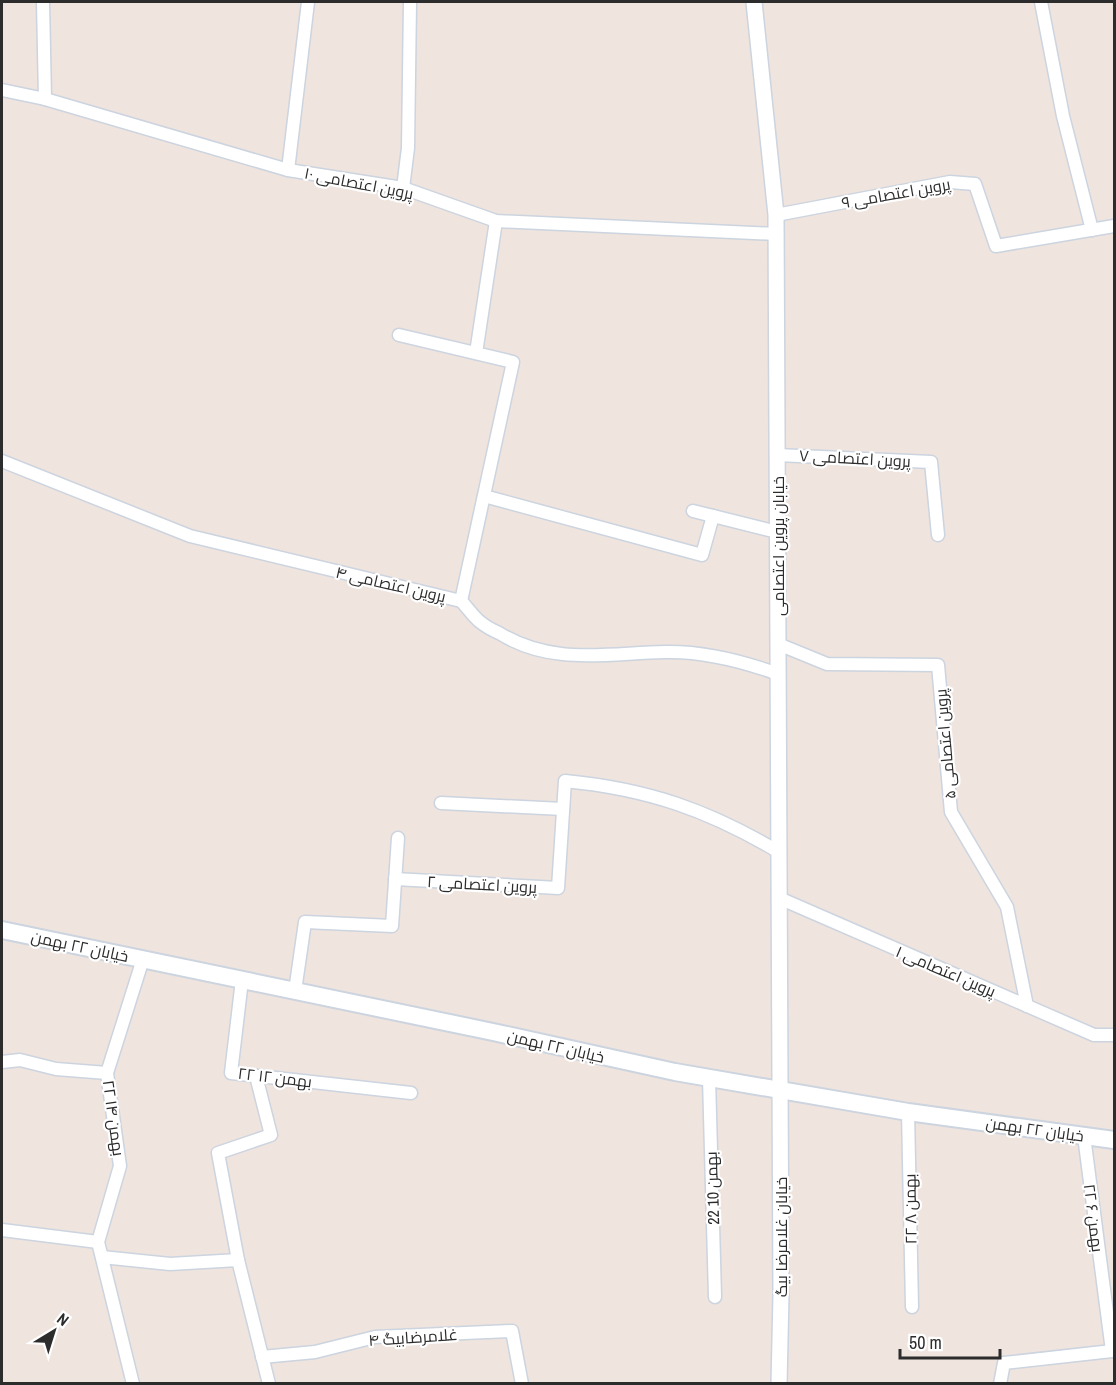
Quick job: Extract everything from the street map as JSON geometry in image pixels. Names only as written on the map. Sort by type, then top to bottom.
[{"type":"main road","name":"خیابان ۲۲ بهمن","points":[[2,930],[709,1078],[908,1112],[1114,1140]]},
{"type":"street","points":[[43,2],[45,99]]},
{"type":"street","points":[[288,170],[308,2]]},
{"type":"street","points":[[403,188],[408,148],[410,2]]},
{"type":"street","name":"خیابان پروین اعتصامی","points":[[754,2],[776,215],[780,1091]]},
{"type":"street","points":[[1041,2],[1063,116],[1092,230]]},
{"type":"street","name":"پروین اعتصامی ۱۰","points":[[2,90],[45,99],[288,170],[403,188],[496,220],[776,234]]},
{"type":"street","name":"پروین اعتصامی ۹","points":[[776,215],[950,182],[975,184],[996,246],[1114,226]]},
{"type":"street","points":[[476,353],[496,220]]},
{"type":"street","points":[[399,335],[513,362],[461,600]]},
{"type":"street","name":"پروین اعتصامی ۷","points":[[777,455],[931,462],[938,535]]},
{"type":"street","name":"پروین اعتصامی ۴","points":[[2,462],[190,536],[461,600],[480,622],[509,640],[540,651],[574,657],[667,652],[710,655],[752,664],[778,674]]},
{"type":"street","points":[[484,496],[702,555],[713,516]]},
{"type":"street","points":[[693,511],[777,532]]},
{"type":"street","name":"پروین اعتصامی ۵","points":[[778,644],[827,664],[938,665],[951,812],[1007,907],[1027,1006]]},
{"type":"street","name":"پروین اعتصامی ۲","points":[[395,879],[558,888],[566,781],[636,791],[673,801],[710,815],[779,852]]},
{"type":"street","points":[[441,803],[563,809]]},
{"type":"street","points":[[295,991],[305,922],[392,926],[398,838]]},
{"type":"street","name":"پروین اعتصامی ۱","points":[[779,898],[1094,1035],[1114,1035]]},
{"type":"street","name":"۲۲ بهمن ۱۴","points":[[98,1242],[120,1166],[107,1073],[143,959]]},
{"type":"street","name":"۲۲ بهمن ۱۲","points":[[242,980],[231,1073],[411,1093]]},
{"type":"street","points":[[2,1062],[20,1060],[56,1069],[107,1073]]},
{"type":"street","points":[[256,1076],[271,1135],[218,1153],[238,1260],[269,1383]]},
{"type":"street","name":"22 بهمن 10","points":[[709,1078],[715,1297]]},
{"type":"street","name":"خیابان غلامرضا بیگ","points":[[779,1383],[780,1091]]},
{"type":"street","name":"۲۲ بهمن ۸","points":[[908,1112],[912,1306]]},
{"type":"street","name":"۲۲ بهمن ۶","points":[[1000,1383],[1004,1363],[1112,1351],[1084,1136]]},
{"type":"street","points":[[2,1230],[98,1242],[133,1383]]},
{"type":"street","points":[[102,1257],[170,1264],[238,1260]]},
{"type":"street","name":"غلامرضابیگ ۴","points":[[262,1357],[315,1352],[375,1337],[512,1331],[522,1383]]}]
